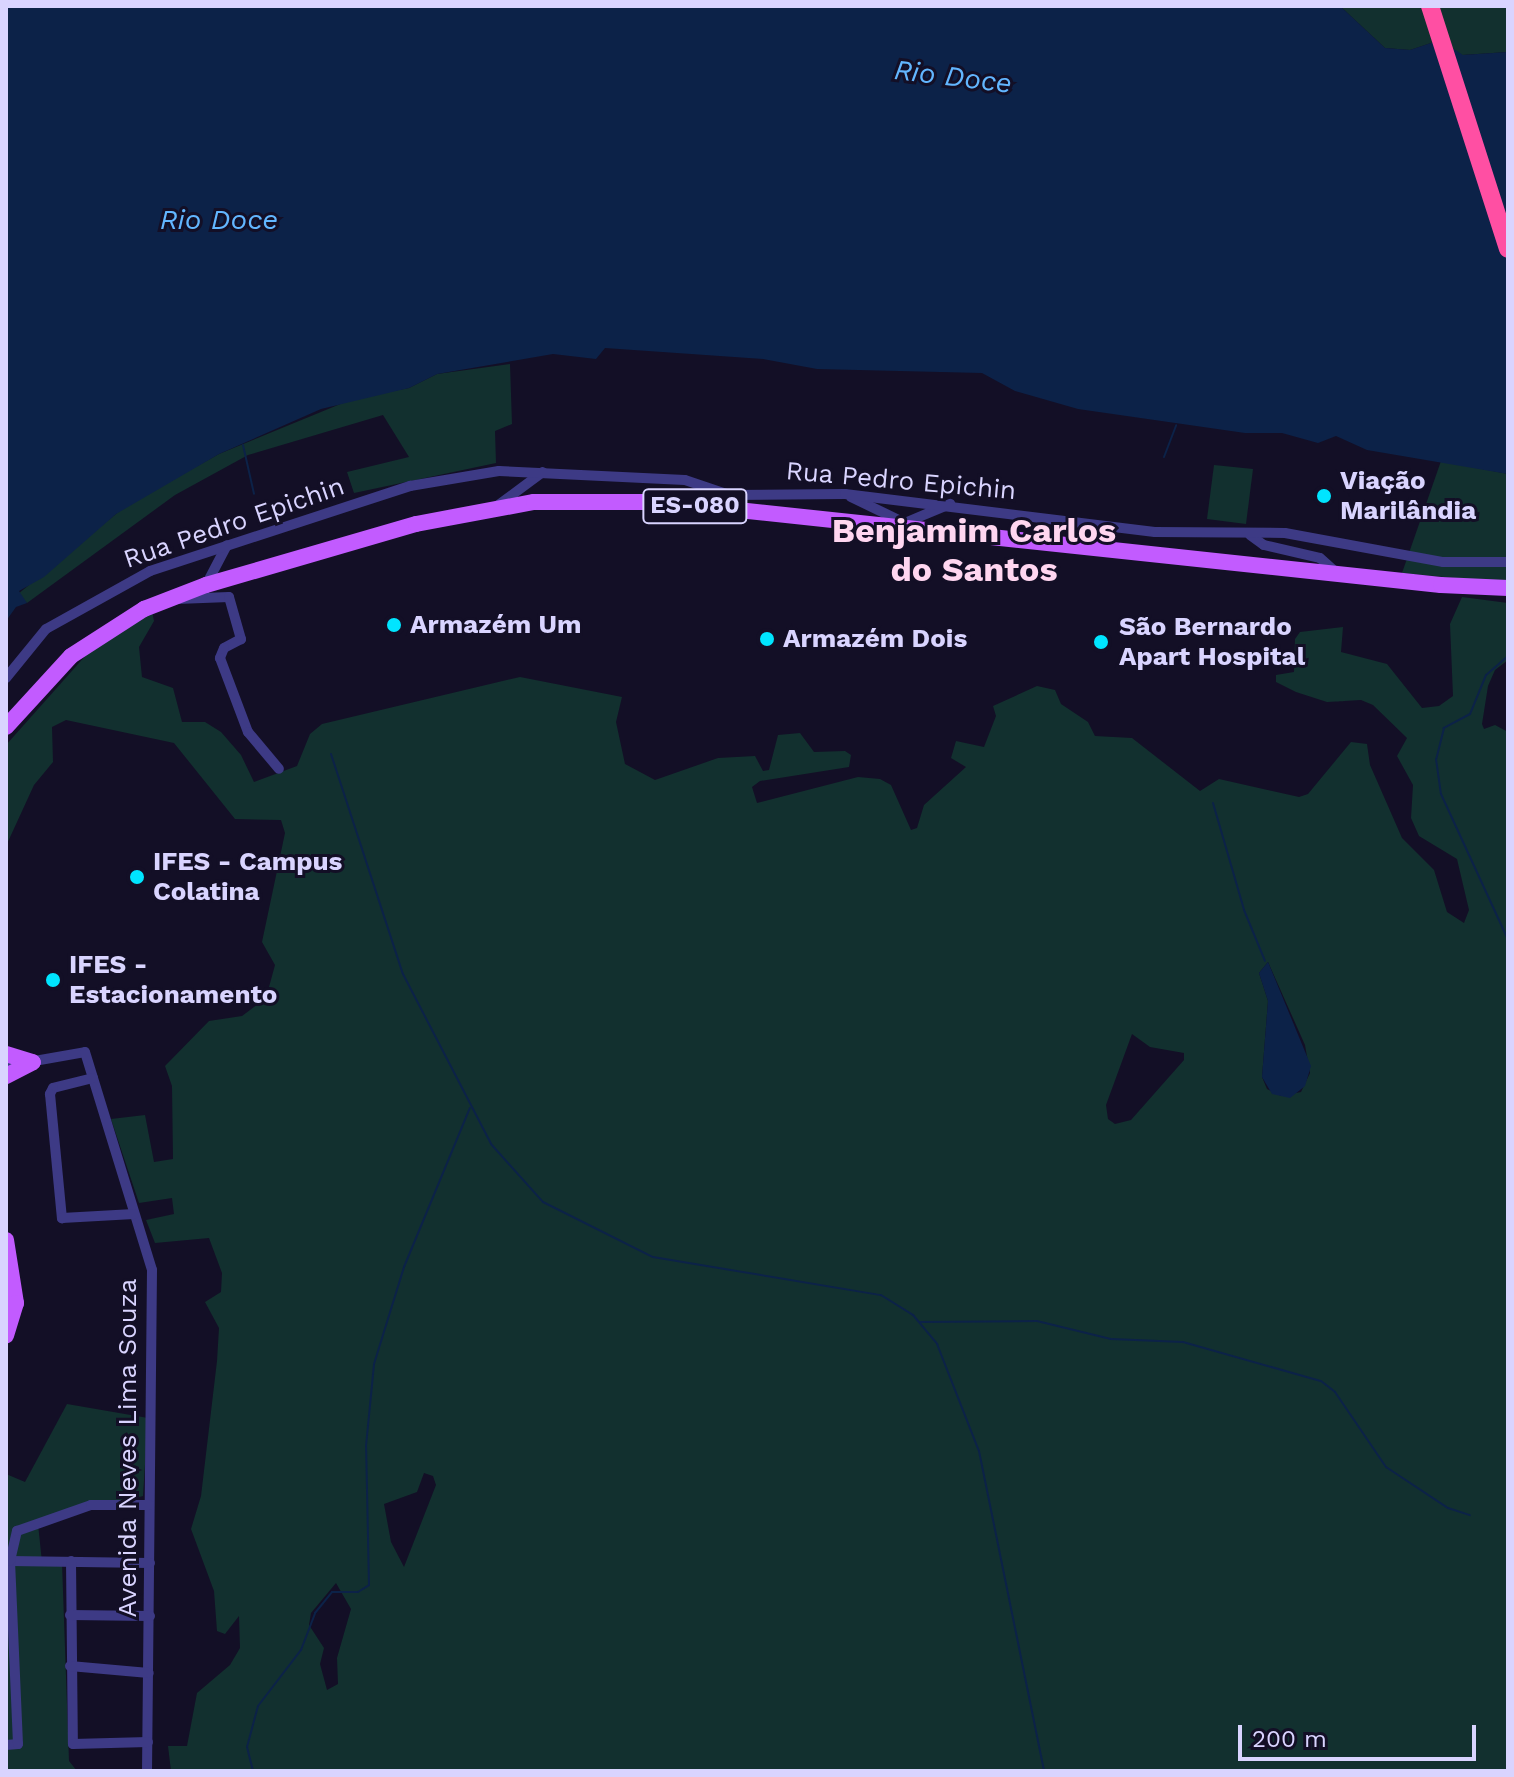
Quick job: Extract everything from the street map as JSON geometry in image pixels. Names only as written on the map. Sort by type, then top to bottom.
[{"type":"highway","points":[[1430,6],[1508,249]]},
{"type":"main road","name":"ES-080","points":[[6,727],[96,636],[171,598],[416,524],[495,507],[606,499],[907,526],[1508,595]]},
{"type":"main road","name":"ES-080","points":[[1441,585],[1508,588]]},
{"type":"main road","points":[[6,1054],[33,1062]]},
{"type":"main road","points":[[6,1076],[33,1062]]},
{"type":"main road","points":[[6,1240],[16,1303],[6,1336]]},
{"type":"street","name":"Rua Pedro Epichin","points":[[6,678],[35,641],[65,617],[150,571],[410,486],[499,471],[685,480],[729,495],[845,494],[950,504],[1155,532],[1285,533],[1350,542],[1443,562],[1508,562]]},
{"type":"street","points":[[495,507],[543,472]]},
{"type":"street","points":[[845,494],[907,526],[950,504]]},
{"type":"street","points":[[1250,535],[1264,545],[1320,558],[1338,574]]},
{"type":"street","points":[[206,585],[227,545]]},
{"type":"street","points":[[171,598],[229,597],[241,639],[224,648],[220,658],[248,732],[279,769]]},
{"type":"street","name":"Avenida Neves Lima Souza","points":[[6,1066],[85,1052],[154,1288],[147,1771]]},
{"type":"street","points":[[93,1078],[53,1088],[50,1094],[62,1218],[134,1214]]},
{"type":"street","points":[[6,1745],[18,1744],[10,1561],[17,1531],[91,1505],[149,1505]]},
{"type":"street","points":[[10,1561],[150,1563]]},
{"type":"street","points":[[71,1561],[73,1744],[148,1742]]},
{"type":"street","points":[[70,1615],[150,1616]]},
{"type":"street","points":[[70,1666],[149,1673]]},
{"type":"green space","points":[[1340,6],[1508,6],[1508,52],[1462,55],[1440,40],[1410,50],[1385,48]]},
{"type":"green space","points":[[510,364],[512,424],[495,431],[496,463],[354,493],[347,472],[409,457],[383,415],[248,455],[175,495],[27,603],[18,594],[127,505],[219,454],[355,398],[409,388],[437,374]]},
{"type":"green space","points":[[1441,461],[1508,474],[1508,583],[1402,573]]},
{"type":"green space","points":[[1214,465],[1253,469],[1246,524],[1207,519]]},
{"type":"green space","points":[[1462,597],[1508,603],[1508,660],[1495,670],[1488,686],[1482,724],[1484,729],[1495,725],[1508,732],[1508,1771],[171,1771],[168,1746],[187,1746],[197,1693],[230,1665],[240,1648],[239,1616],[225,1634],[217,1631],[214,1591],[191,1529],[201,1496],[217,1361],[219,1328],[205,1302],[221,1292],[222,1273],[209,1238],[155,1243],[146,1220],[174,1214],[172,1198],[139,1203],[111,1119],[145,1115],[154,1162],[173,1159],[172,1086],[165,1066],[209,1021],[242,1016],[266,998],[275,965],[262,942],[285,833],[281,820],[235,819],[174,743],[66,720],[52,727],[53,762],[34,785],[6,846],[6,745],[95,645],[152,611],[154,621],[139,647],[142,677],[173,688],[182,722],[205,722],[221,732],[241,755],[254,782],[297,766],[310,734],[322,724],[520,677],[622,697],[616,722],[625,764],[655,780],[718,758],[755,756],[763,771],[769,770],[778,735],[800,733],[814,752],[845,751],[851,755],[849,767],[760,781],[752,787],[757,803],[858,777],[880,779],[891,785],[911,830],[917,828],[924,805],[966,767],[951,758],[956,741],[984,747],[996,716],[993,706],[1037,686],[1055,690],[1061,704],[1088,722],[1095,736],[1132,738],[1200,791],[1219,779],[1299,797],[1308,794],[1351,742],[1367,744],[1370,765],[1402,838],[1434,870],[1447,912],[1464,923],[1469,910],[1457,859],[1419,836],[1411,818],[1413,785],[1397,756],[1407,738],[1373,705],[1361,700],[1327,702],[1276,682],[1276,675],[1294,672],[1295,639],[1300,632],[1343,627],[1341,652],[1387,664],[1422,708],[1439,706],[1453,696],[1450,624]],"holes":[[[1268,962],[1305,1045],[1310,1073],[1301,1092],[1281,1096],[1267,1089],[1262,1077],[1268,1001],[1259,973]],[[1132,1034],[1150,1047],[1184,1053],[1184,1060],[1131,1120],[1115,1124],[1108,1119],[1106,1105]],[[424,1473],[433,1476],[436,1485],[404,1567],[391,1542],[384,1504],[417,1492]],[[336,1583],[351,1609],[337,1658],[338,1684],[327,1690],[320,1664],[324,1648],[309,1625],[311,1613]]]},
{"type":"green space","points":[[67,1404],[148,1418],[143,1496],[38,1524],[42,1562],[62,1563],[69,1761],[77,1771],[6,1771],[6,1474],[25,1482]]},
{"type":"water","name":"Rio Doce","points":[[6,6],[1340,6],[1385,48],[1410,50],[1440,40],[1463,55],[1508,52],[1508,474],[1367,450],[1336,436],[1318,443],[1282,433],[1245,433],[1078,409],[1015,391],[982,373],[817,369],[763,359],[605,348],[596,359],[553,354],[437,374],[409,388],[321,409],[219,454],[116,514],[44,577],[19,591],[27,603],[16,607],[6,621]]},
{"type":"water","points":[[1268,962],[1311,1066],[1305,1086],[1290,1098],[1272,1094],[1262,1077],[1268,1001],[1259,973]]},
{"type":"waterway","points":[[1164,457],[1176,425]]},
{"type":"waterway","points":[[243,445],[254,494]]},
{"type":"waterway","points":[[1508,656],[1486,675],[1470,714],[1444,728],[1436,759],[1441,794],[1508,940]]},
{"type":"waterway","points":[[331,754],[403,974],[491,1144],[543,1202],[653,1257],[881,1295],[913,1315],[937,1344],[979,1451],[1044,1771]]},
{"type":"waterway","points":[[1213,803],[1244,910],[1265,961]]},
{"type":"waterway","points":[[253,1771],[247,1747],[258,1706],[301,1650],[315,1613],[332,1592],[358,1592],[369,1585],[366,1446],[374,1364],[404,1267],[470,1108]]},
{"type":"waterway","points":[[920,1322],[1037,1321],[1111,1339],[1183,1342],[1321,1381],[1335,1392],[1386,1467],[1448,1508],[1470,1515]]},
{"type":"place","name":"Viação Marilândia","points":[[1324,496]]},
{"type":"place","name":"Armazém Um","points":[[394,625]]},
{"type":"place","name":"Armazém Dois","points":[[767,639]]},
{"type":"place","name":"São Bernardo Apart Hospital","points":[[1101,642]]},
{"type":"place","name":"IFES - Campus Colatina","points":[[137,877]]},
{"type":"place","name":"IFES - Estacionamento","points":[[53,980]]},
{"type":"district","name":"Benjamim Carlos do Santos","points":[[974,550]]}]
